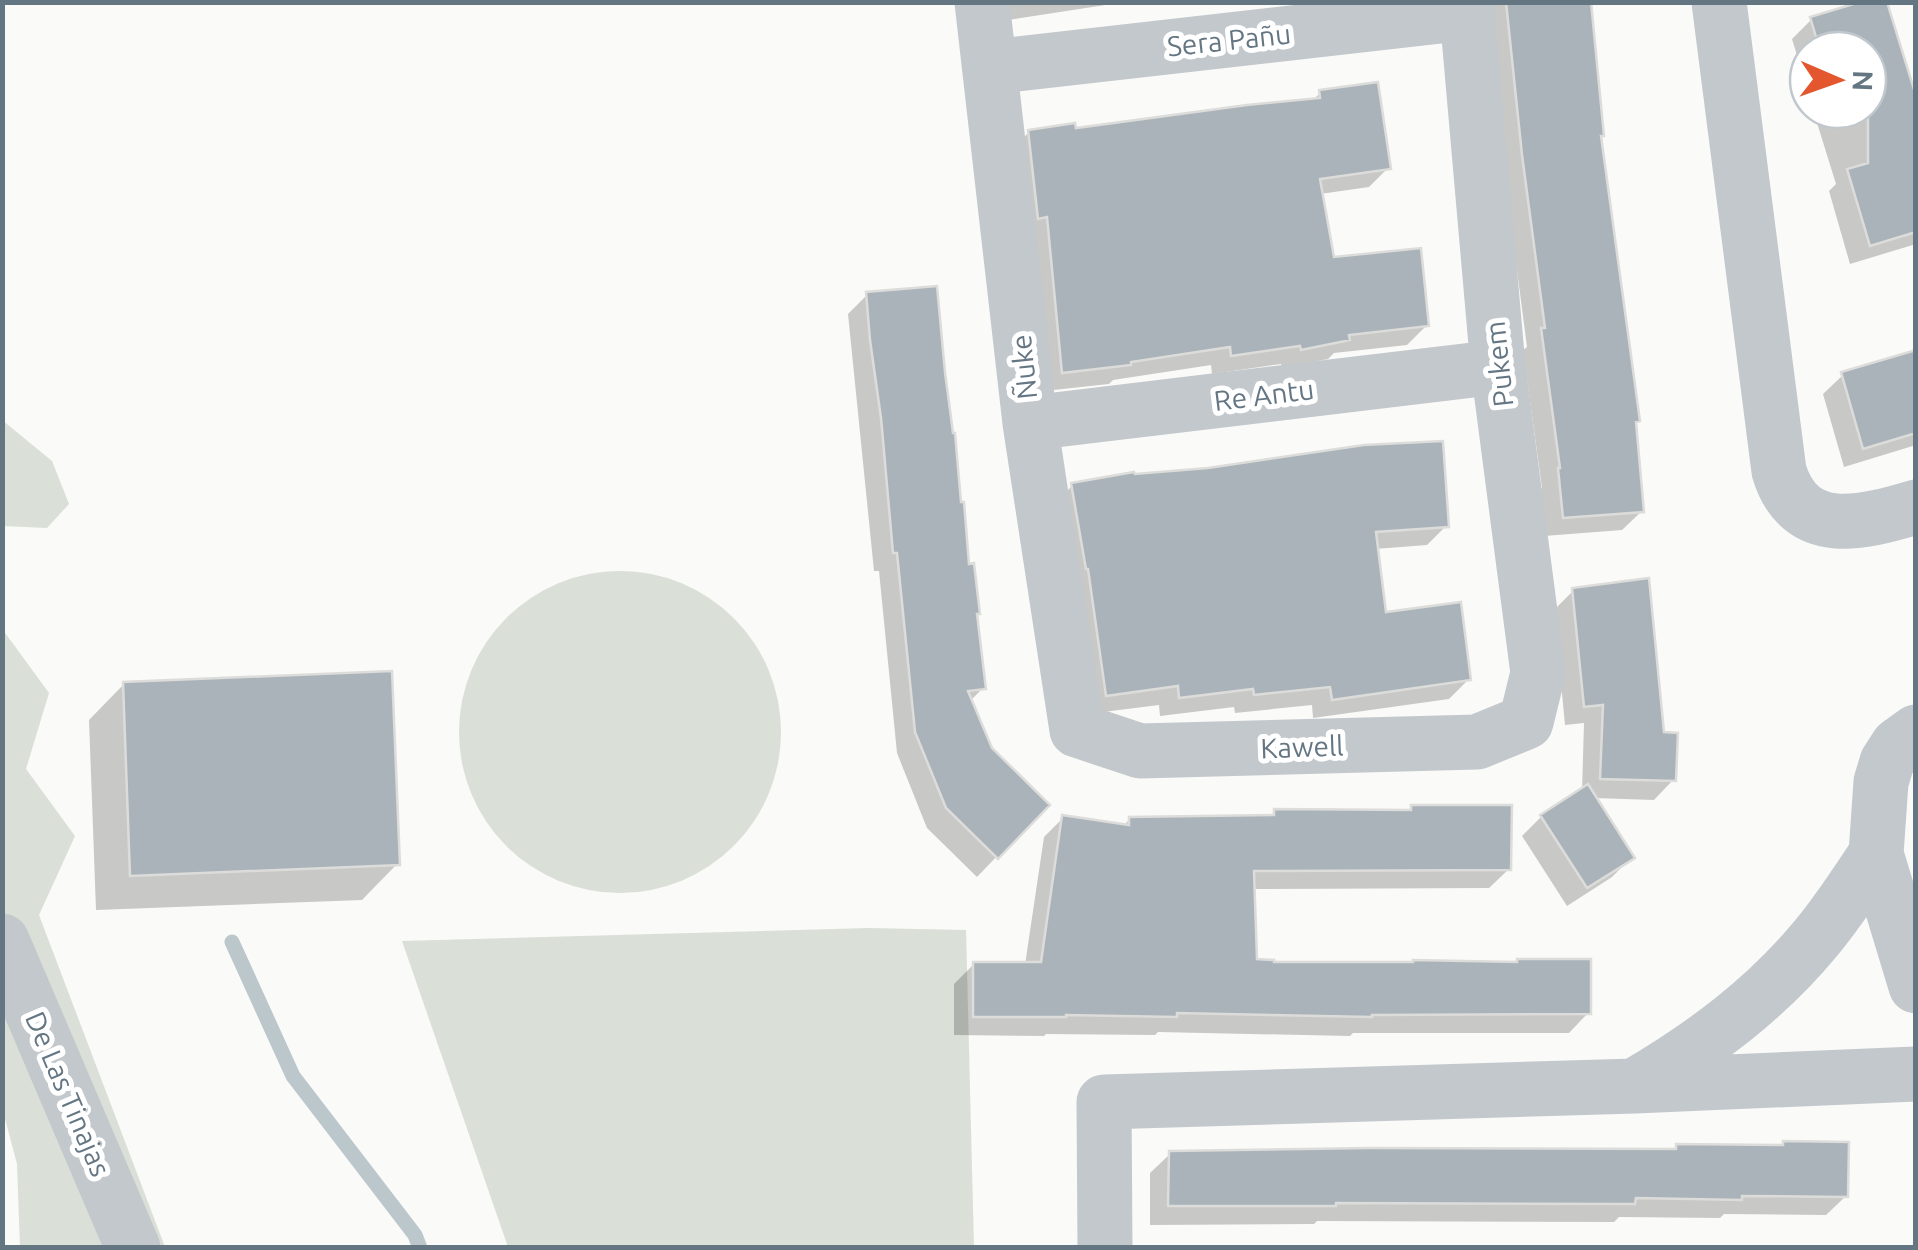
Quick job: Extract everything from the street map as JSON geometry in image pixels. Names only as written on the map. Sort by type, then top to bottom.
[{"type":"street","name":"Ñuke","points":[[982,2],[1030,423],[1077,730]]},
{"type":"street","points":[[1719,2],[1783,483],[1791,498],[1821,520],[1856,522],[1916,507]]},
{"type":"street","name":"Sera Pañu","points":[[990,67],[1466,8]]},
{"type":"street","name":"Pukem","points":[[1466,8],[1498,367],[1538,673],[1526,722]]},
{"type":"street","name":"Re Antu","points":[[1030,423],[1498,367]]},
{"type":"street","name":"Kawell","points":[[1077,730],[1140,751],[1476,742],[1526,722]]},
{"type":"street","points":[[1916,732],[1898,745],[1886,762],[1876,854],[1916,986]]},
{"type":"street","points":[[1635,1086],[1688,1054],[1782,976],[1848,897],[1876,854]]},
{"type":"street","name":"De Las Tinajas","points":[[2,941],[133,1248]]},
{"type":"street","points":[[1105,1248],[1104,1102],[1916,1074]]},
{"type":"shaded area","points":[[2,420],[52,461],[69,504],[47,528],[3,526]]},
{"type":"shaded area","points":[[620,571],[682,583],[734,618],[769,670],[781,732],[769,794],[734,846],[682,881],[620,893],[558,881],[506,846],[471,794],[459,732],[471,670],[506,618],[558,583]]},
{"type":"shaded area","points":[[3,630],[49,693],[26,769],[75,836],[39,915],[165,1247],[20,1247],[17,1164],[3,1111],[2,1002],[19,968],[2,903]]},
{"type":"shaded area","points":[[869,928],[966,930],[974,1247],[508,1247],[402,941]]},
{"type":"building","points":[[1506,2],[1591,2],[1601,136],[1640,421],[1636,422],[1644,512],[1563,518]]},
{"type":"building","points":[[1860,2],[1887,2],[1916,96],[1916,232],[1870,246],[1847,169],[1868,163],[1868,130],[1888,130],[1888,30],[1814,30],[1810,17]]},
{"type":"building","points":[[1378,82],[1391,169],[1320,179],[1334,257],[1421,248],[1429,326],[1349,335],[1350,340],[1301,350],[1300,346],[1231,356],[1230,347],[1062,373],[1047,217],[1038,219],[1028,130],[1075,123],[1076,128],[1320,98],[1319,90]]},
{"type":"building","points":[[937,286],[969,564],[974,563],[986,689],[968,691],[992,748],[1050,805],[998,859],[946,808],[915,732],[870,340],[866,292]]},
{"type":"building","points":[[1916,350],[1916,433],[1863,449],[1841,372]]},
{"type":"building","points":[[1443,441],[1449,527],[1376,532],[1386,612],[1461,602],[1471,680],[1332,700],[1330,687],[1254,695],[1253,689],[1179,698],[1178,686],[1106,696],[1071,483],[1364,445]]},
{"type":"building","points":[[1649,578],[1664,732],[1678,733],[1676,781],[1600,779],[1603,705],[1584,707],[1572,588]]},
{"type":"building","points":[[392,671],[400,865],[130,876],[123,682]]},
{"type":"building","points":[[1588,784],[1635,858],[1587,888],[1540,815]]},
{"type":"building","points":[[1411,805],[1512,805],[1511,870],[1254,871],[1257,959],[1591,959],[1591,1014],[1372,1017],[1177,1013],[1177,1017],[973,1017],[973,962],[1041,962],[1062,815],[1129,825],[1129,817],[1274,815],[1274,809],[1411,810]]},
{"type":"building","points":[[1783,1141],[1849,1142],[1848,1197],[1636,1198],[1635,1204],[1168,1206],[1169,1151],[1676,1149],[1676,1144],[1783,1145]]},
{"type":"waterway","points":[[232,942],[293,1076],[415,1235],[420,1248]]}]
